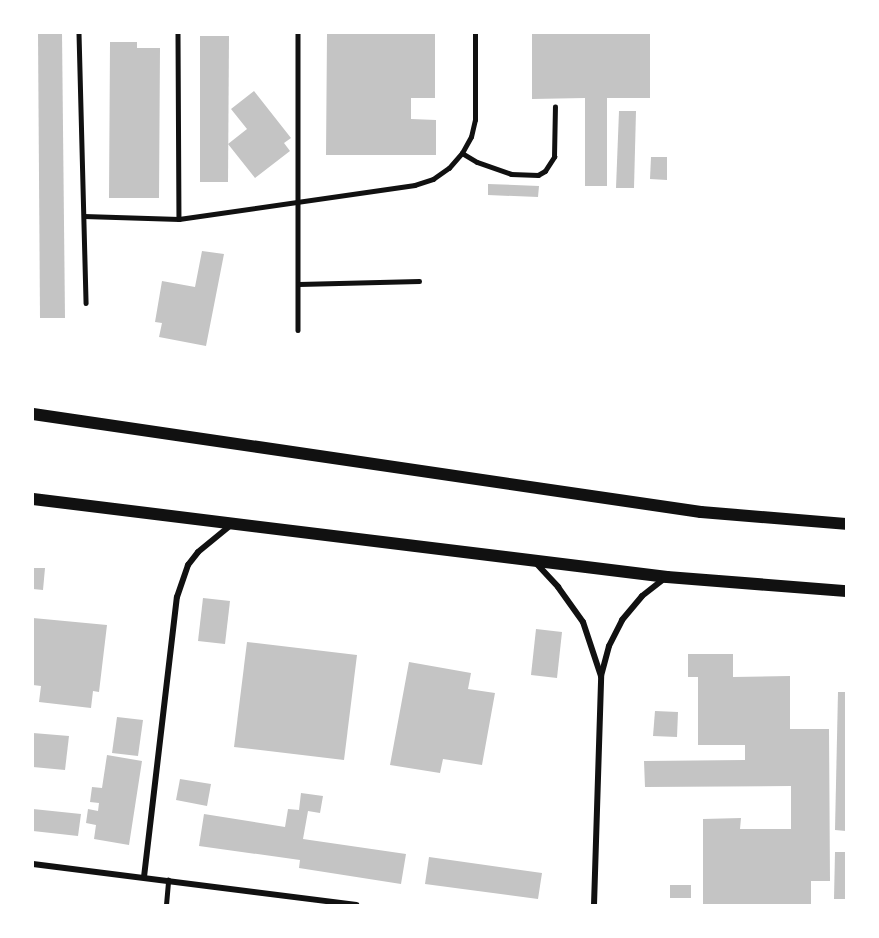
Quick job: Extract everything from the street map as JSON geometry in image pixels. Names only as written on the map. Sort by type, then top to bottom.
[{"type":"main road","points":[[33,414],[701,513],[846,524]]},
{"type":"main road","points":[[33,499],[667,577],[846,591]]},
{"type":"street","points":[[144,877],[177,597],[188,565],[198,552],[233,524]]},
{"type":"street","points":[[534,561],[565,595],[583,622],[601,676]]},
{"type":"street","points":[[594,905],[601,676],[609,646],[622,620],[642,596],[667,577]]},
{"type":"street","points":[[33,864],[356,905]]},
{"type":"lane","points":[[79,33],[86,303]]},
{"type":"lane","points":[[178,33],[178,219]]},
{"type":"lane","points":[[298,33],[298,330]]},
{"type":"lane","points":[[84,216],[178,219],[415,185],[433,179],[449,168],[462,153],[471,137],[475,120],[475,33]]},
{"type":"lane","points":[[462,153],[511,174],[538,175],[546,171],[554,157],[555,107]]},
{"type":"lane","points":[[298,284],[419,281]]},
{"type":"lane","points":[[166,905],[168,880]]},
{"type":"lane","points":[[286,905],[288,896]]},
{"type":"building","points":[[38,33],[62,33],[65,318],[40,318]]},
{"type":"building","points":[[327,33],[435,33],[435,98],[411,98],[411,119],[436,120],[436,155],[326,155]]},
{"type":"building","points":[[532,33],[650,33],[650,98],[607,98],[607,186],[585,186],[585,98],[532,99]]},
{"type":"building","points":[[200,36],[229,36],[228,182],[200,182]]},
{"type":"building","points":[[110,42],[137,42],[137,48],[160,48],[159,198],[109,198]]},
{"type":"building","points":[[254,91],[291,138],[284,143],[290,151],[255,178],[228,144],[247,129],[231,109]]},
{"type":"building","points":[[619,111],[636,111],[634,188],[616,188]]},
{"type":"building","points":[[651,157],[667,157],[667,180],[650,179]]},
{"type":"building","points":[[488,184],[539,186],[538,197],[488,195]]},
{"type":"building","points":[[202,251],[224,254],[206,346],[159,337],[162,323],[155,322],[162,281],[195,287]]},
{"type":"building","points":[[33,568],[45,568],[43,590],[33,589]]},
{"type":"building","points":[[203,598],[230,601],[225,644],[198,641]]},
{"type":"building","points":[[33,618],[107,625],[99,692],[93,691],[91,708],[39,702],[41,686],[33,685]]},
{"type":"building","points":[[536,629],[562,632],[557,678],[531,675]]},
{"type":"building","points":[[247,642],[357,655],[344,760],[234,747]]},
{"type":"building","points":[[688,654],[733,654],[733,677],[790,676],[790,729],[829,729],[830,881],[811,881],[811,905],[703,905],[703,819],[741,818],[740,829],[791,829],[791,786],[645,787],[644,761],[745,760],[745,745],[698,745],[698,677],[688,677]]},
{"type":"building","points":[[409,662],[471,673],[468,689],[495,693],[482,765],[443,759],[440,773],[390,765]]},
{"type":"building","points":[[838,692],[846,692],[846,831],[835,830]]},
{"type":"building","points":[[655,711],[678,712],[677,737],[653,736]]},
{"type":"building","points":[[117,717],[143,720],[138,756],[112,753]]},
{"type":"building","points":[[33,733],[69,736],[65,770],[33,767]]},
{"type":"building","points":[[107,755],[142,761],[129,845],[94,839],[96,825],[86,823],[88,809],[98,811],[99,803],[90,802],[92,787],[102,788]]},
{"type":"building","points":[[180,779],[211,784],[207,806],[176,800]]},
{"type":"building","points":[[301,793],[323,796],[320,813],[308,811],[303,839],[406,854],[401,884],[299,868],[300,860],[199,846],[204,814],[285,827],[288,809],[299,810]]},
{"type":"building","points":[[33,809],[81,814],[78,836],[33,831]]},
{"type":"building","points":[[835,852],[846,852],[846,899],[834,899]]},
{"type":"building","points":[[429,857],[542,873],[538,899],[425,884]]},
{"type":"building","points":[[670,885],[691,885],[691,898],[670,898]]}]
